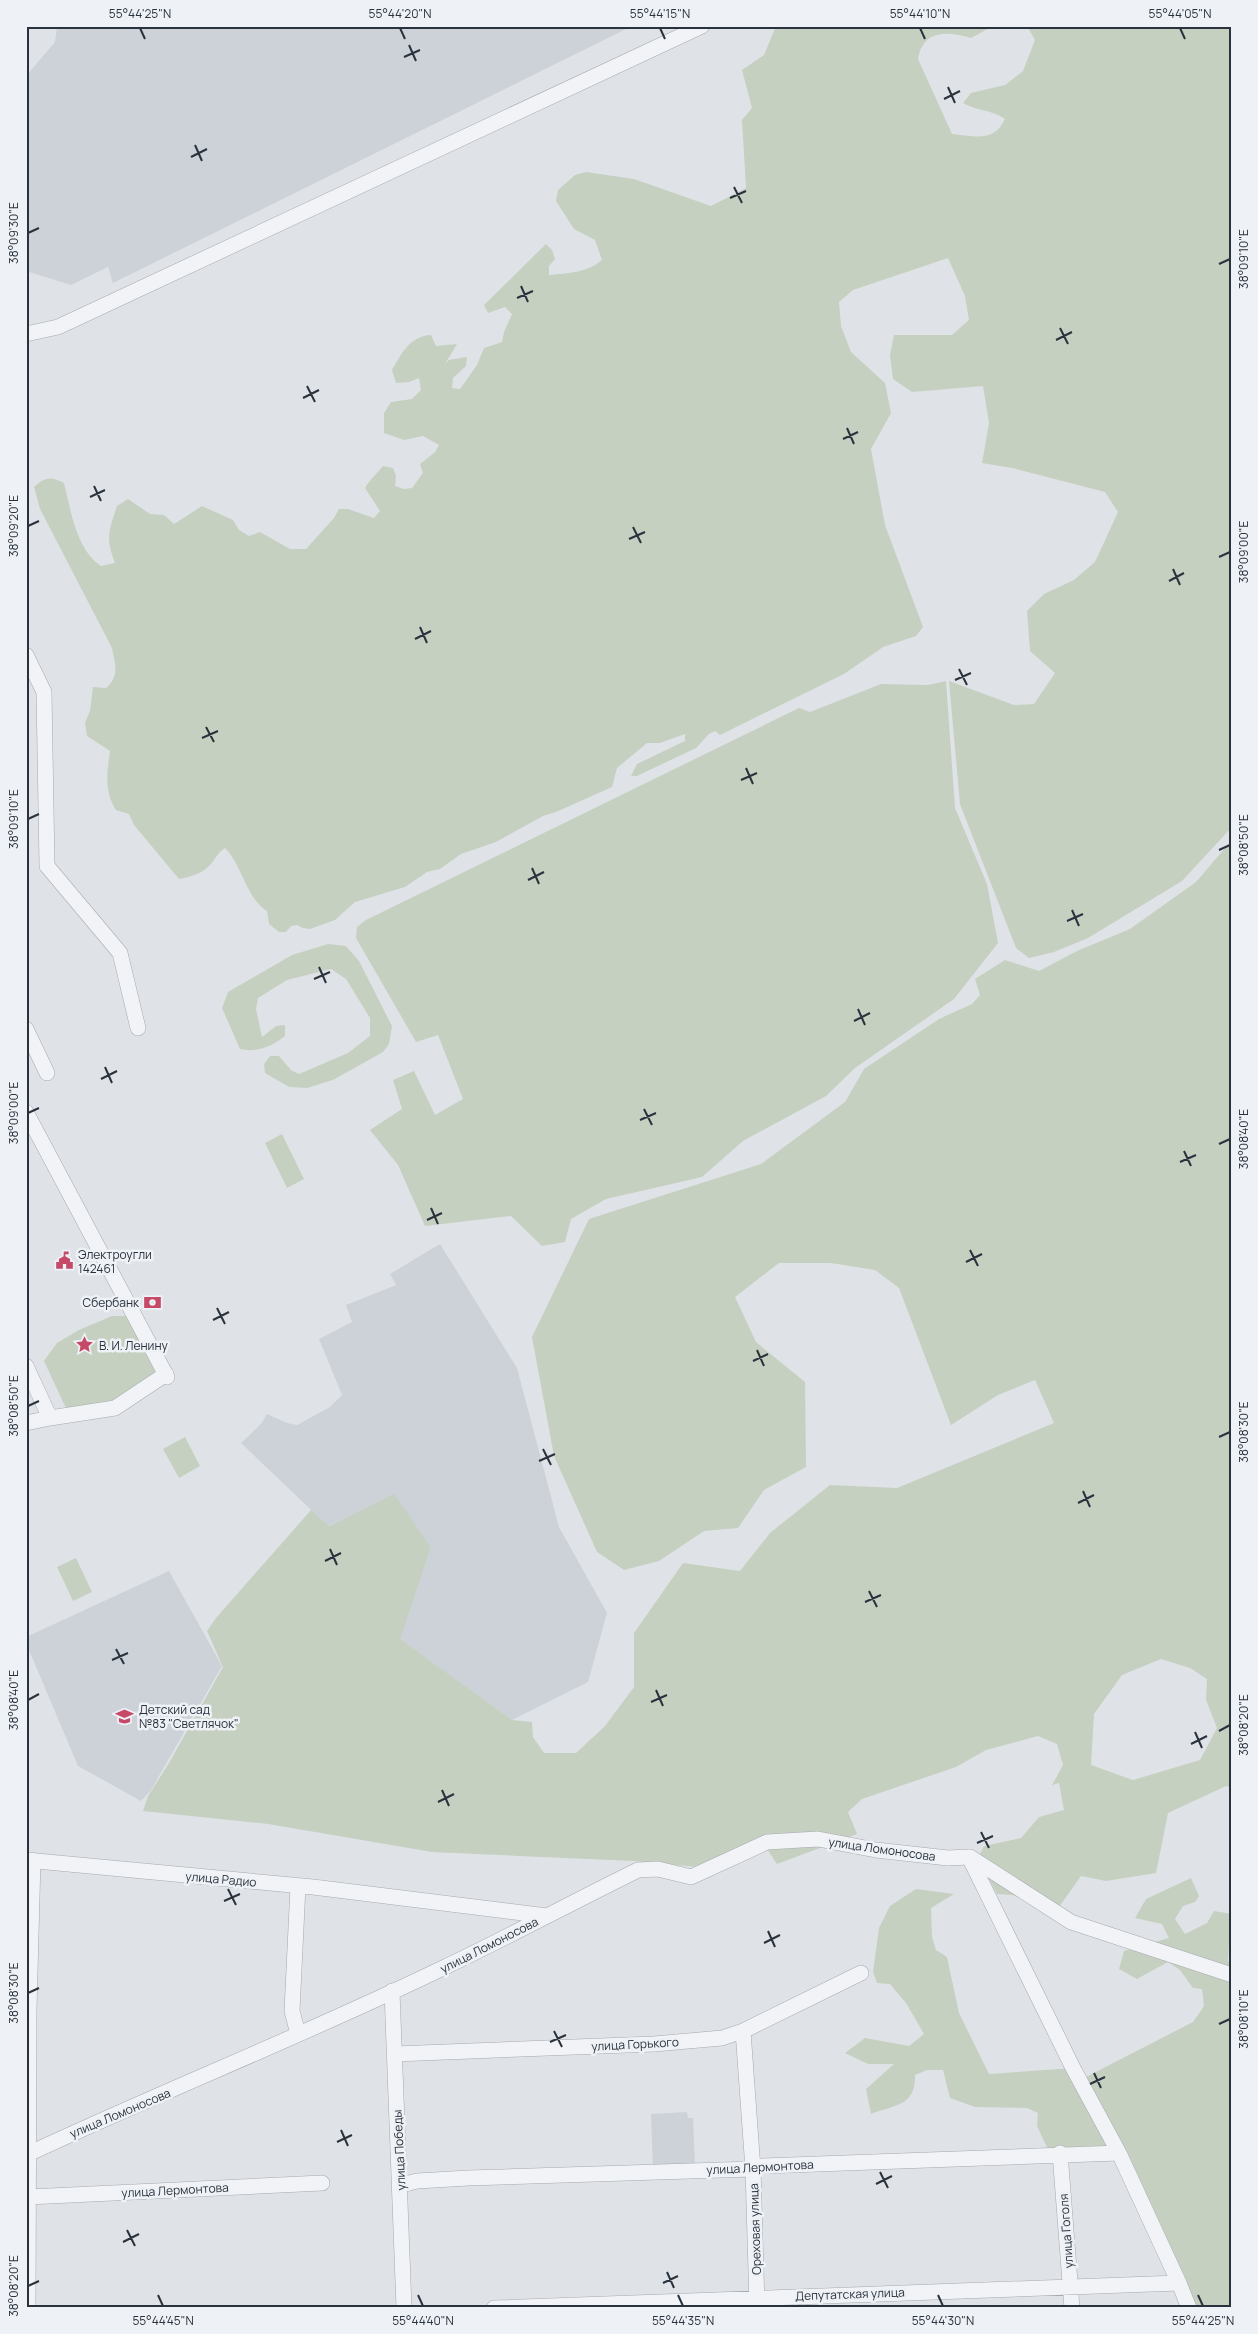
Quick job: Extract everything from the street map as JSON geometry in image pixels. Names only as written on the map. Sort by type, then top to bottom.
[{"type":"street","points":[[26,334],[58,327],[702,26]]},
{"type":"street","points":[[26,655],[44,692],[47,866],[120,953],[138,1028]]},
{"type":"street","points":[[26,1029],[48,1073]]},
{"type":"street","points":[[26,1112],[166,1376],[115,1408],[26,1423]]},
{"type":"street","points":[[26,1366],[50,1418]]},
{"type":"street","name":"улица Ломоносова","points":[[27,2155],[123,2109],[182,2086],[444,1968],[638,1870],[658,1869],[691,1877],[767,1842],[818,1839],[876,1850],[948,1858],[969,1857]]},
{"type":"street","points":[[969,1857],[1071,1922],[1232,1975]]},
{"type":"street","points":[[969,1857],[1073,2068],[1119,2153],[1189,2308]]},
{"type":"street","points":[[28,2308],[27,2155],[30,1860]]},
{"type":"street","name":"улица Радио","points":[[30,1860],[298,1886],[547,1916]]},
{"type":"street","points":[[298,1886],[292,2011],[298,2034]]},
{"type":"street","name":"улица Горького","points":[[394,2054],[700,2041],[722,2038],[743,2031],[860,1973]]},
{"type":"street","name":"улица Победы","points":[[392,1991],[401,2185],[404,2308]]},
{"type":"street","name":"Ореховая улица","points":[[743,2031],[753,2168],[757,2303]]},
{"type":"street","name":"улица Лермонтова","points":[[401,2185],[418,2181],[468,2178],[753,2168],[761,2166],[1060,2153],[1119,2153]]},
{"type":"street","name":"улица Гоголя","points":[[1060,2153],[1072,2308]]},
{"type":"street","name":"улица Лермонтова","points":[[28,2197],[322,2183]]},
{"type":"street","name":"Депутатская улица","points":[[494,2308],[757,2303],[858,2293],[964,2292],[1070,2286],[1179,2283]]},
{"type":"shaded area","points":[[57,26],[632,26],[113,283],[108,267],[71,285],[26,271],[26,76],[55,42]]},
{"type":"shaded area","points":[[440,1244],[517,1368],[559,1527],[607,1613],[588,1682],[512,1720],[399,1639],[431,1547],[394,1495],[328,1526],[241,1443],[261,1424],[267,1414],[287,1423],[297,1425],[330,1407],[342,1395],[319,1339],[352,1322],[346,1305],[396,1285],[390,1274]]},
{"type":"shaded area","name":"Детский сад №83 \"Светлячок\"","points":[[169,1571],[222,1666],[151,1790],[141,1801],[78,1766],[26,1643],[26,1637]]},
{"type":"shaded area","points":[[687,2112],[688,2118],[693,2118],[695,2166],[653,2168],[651,2114]]},
{"type":"green space","points":[[776,26],[993,26],[971,38],[954,34],[931,37],[925,42],[918,59],[952,134],[983,136],[995,132],[1005,119],[994,113],[963,103],[971,93],[1005,85],[1023,71],[1035,40],[1027,26],[1232,26],[1232,827],[1182,881],[1088,938],[1054,952],[1029,958],[1016,948],[960,804],[949,681],[1014,705],[1034,704],[1055,673],[1030,651],[1027,611],[1044,594],[1074,580],[1095,562],[1118,512],[1105,492],[1012,468],[982,463],[989,423],[983,386],[912,392],[893,379],[890,355],[894,335],[952,335],[969,320],[965,296],[948,258],[853,290],[839,302],[841,326],[851,352],[885,383],[891,413],[871,449],[885,525],[923,627],[916,636],[883,647],[844,674],[720,735],[715,731],[709,734],[696,748],[637,776],[631,776],[637,764],[685,741],[685,734],[660,743],[647,743],[617,768],[612,787],[543,816],[496,842],[461,854],[440,869],[427,872],[405,887],[355,902],[335,920],[310,929],[297,925],[291,926],[286,932],[279,932],[269,924],[267,911],[254,898],[236,863],[225,848],[202,871],[179,879],[134,825],[129,814],[116,810],[108,789],[107,774],[110,751],[87,736],[85,723],[90,711],[93,687],[106,688],[115,674],[112,648],[40,509],[34,487],[41,481],[48,479],[55,479],[64,483],[80,540],[93,559],[101,566],[115,563],[109,540],[110,528],[117,506],[128,499],[150,514],[164,515],[174,524],[202,506],[233,520],[239,530],[249,536],[260,532],[290,549],[306,549],[334,518],[339,509],[348,509],[374,518],[380,511],[365,488],[383,466],[393,468],[396,476],[395,486],[404,489],[412,488],[423,473],[420,464],[435,452],[439,445],[423,436],[404,440],[384,433],[384,413],[391,402],[412,399],[421,390],[419,378],[409,382],[396,383],[392,370],[407,346],[417,338],[431,335],[436,346],[457,344],[445,364],[449,360],[467,357],[466,366],[453,378],[452,388],[460,389],[477,365],[484,348],[502,342],[512,314],[505,307],[488,313],[484,305],[546,244],[552,250],[555,259],[549,266],[549,275],[584,270],[602,260],[595,240],[574,229],[556,201],[558,190],[575,175],[586,172],[634,179],[711,206],[746,188],[742,120],[752,108],[742,70],[764,55]]},
{"type":"green space","points":[[946,681],[955,808],[987,884],[998,943],[954,999],[855,1068],[826,1096],[743,1141],[702,1177],[606,1199],[571,1219],[565,1242],[542,1246],[511,1216],[425,1226],[398,1165],[370,1130],[402,1109],[393,1080],[414,1071],[435,1115],[463,1099],[438,1035],[416,1042],[356,938],[357,927],[366,920],[799,708],[810,712],[881,684],[928,685]]},
{"type":"green space","points":[[1232,840],[1232,1788],[1226,1786],[1168,1813],[1156,1873],[1106,1881],[1081,1876],[1059,1907],[1023,1896],[997,1894],[978,1858],[984,1846],[1021,1838],[1039,1817],[1064,1810],[1059,1783],[1052,1785],[1063,1765],[1057,1744],[1038,1736],[986,1750],[956,1767],[862,1799],[848,1812],[857,1834],[777,1864],[767,1849],[719,1869],[633,1861],[432,1852],[268,1824],[143,1811],[148,1796],[169,1763],[223,1667],[207,1631],[216,1618],[311,1510],[329,1526],[394,1494],[431,1547],[400,1639],[512,1720],[532,1722],[533,1737],[544,1753],[576,1753],[605,1726],[634,1687],[634,1633],[683,1563],[740,1571],[770,1533],[830,1485],[897,1488],[1054,1423],[1035,1380],[998,1395],[951,1425],[899,1288],[875,1270],[831,1263],[779,1263],[735,1297],[756,1342],[805,1382],[806,1467],[764,1490],[738,1528],[704,1531],[659,1561],[624,1570],[597,1552],[554,1456],[532,1337],[589,1219],[761,1164],[845,1102],[864,1069],[939,1019],[972,1004],[980,995],[975,979],[1005,960],[1039,971],[1077,951],[1130,929],[1196,882]],"holes":[[[1161,1659],[1190,1668],[1207,1679],[1206,1700],[1217,1728],[1200,1760],[1133,1780],[1091,1765],[1094,1714],[1122,1675]]]},
{"type":"green space","points":[[328,944],[346,946],[359,961],[392,1026],[389,1044],[383,1052],[333,1080],[307,1088],[289,1087],[265,1073],[264,1064],[270,1056],[279,1056],[291,1070],[299,1074],[348,1053],[370,1036],[370,1018],[346,979],[331,969],[287,980],[258,998],[256,1009],[262,1037],[276,1026],[285,1025],[285,1036],[270,1046],[258,1049],[240,1049],[222,1008],[228,992],[292,955]]},
{"type":"green space","points":[[282,1134],[304,1179],[287,1188],[265,1143]]},
{"type":"green space","points":[[112,1316],[132,1316],[160,1371],[126,1397],[70,1414],[44,1361],[57,1343],[79,1330]]},
{"type":"green space","points":[[185,1437],[200,1466],[179,1478],[163,1449]]},
{"type":"green space","points":[[76,1558],[92,1592],[73,1601],[57,1567]]},
{"type":"green space","points":[[1191,1878],[1199,1896],[1195,1902],[1183,1906],[1175,1919],[1185,1934],[1207,1923],[1214,1911],[1232,1914],[1232,1940],[1229,1942],[1228,1961],[1232,1964],[1232,2308],[1184,2308],[1118,2160],[1052,2158],[1037,2126],[1038,2113],[1027,2108],[975,2107],[950,2098],[943,2070],[927,2070],[915,2075],[912,2093],[908,2099],[896,2106],[871,2114],[866,2089],[894,2064],[868,2064],[845,2053],[865,2038],[909,2046],[924,2034],[906,2003],[890,1984],[877,1983],[873,1972],[879,1928],[890,1906],[916,1889],[954,1894],[931,1908],[932,1937],[936,1950],[947,1957],[959,2013],[989,2074],[1073,2068],[1086,2077],[1193,2022],[1204,2006],[1202,1989],[1193,1988],[1180,1970],[1168,1962],[1137,1979],[1119,1969],[1124,1951],[1169,1938],[1162,1924],[1135,1918],[1146,1899]]},
{"type":"place","name":"Электроугли 142461","points":[[64,1261]]},
{"type":"place","name":"Сбербанк","points":[[153,1302]]},
{"type":"place","name":"В. И. Ленину","points":[[85,1345]]},
{"type":"place","name":"Детский сад №83 \"Светлячок\"","points":[[125,1716]]}]
